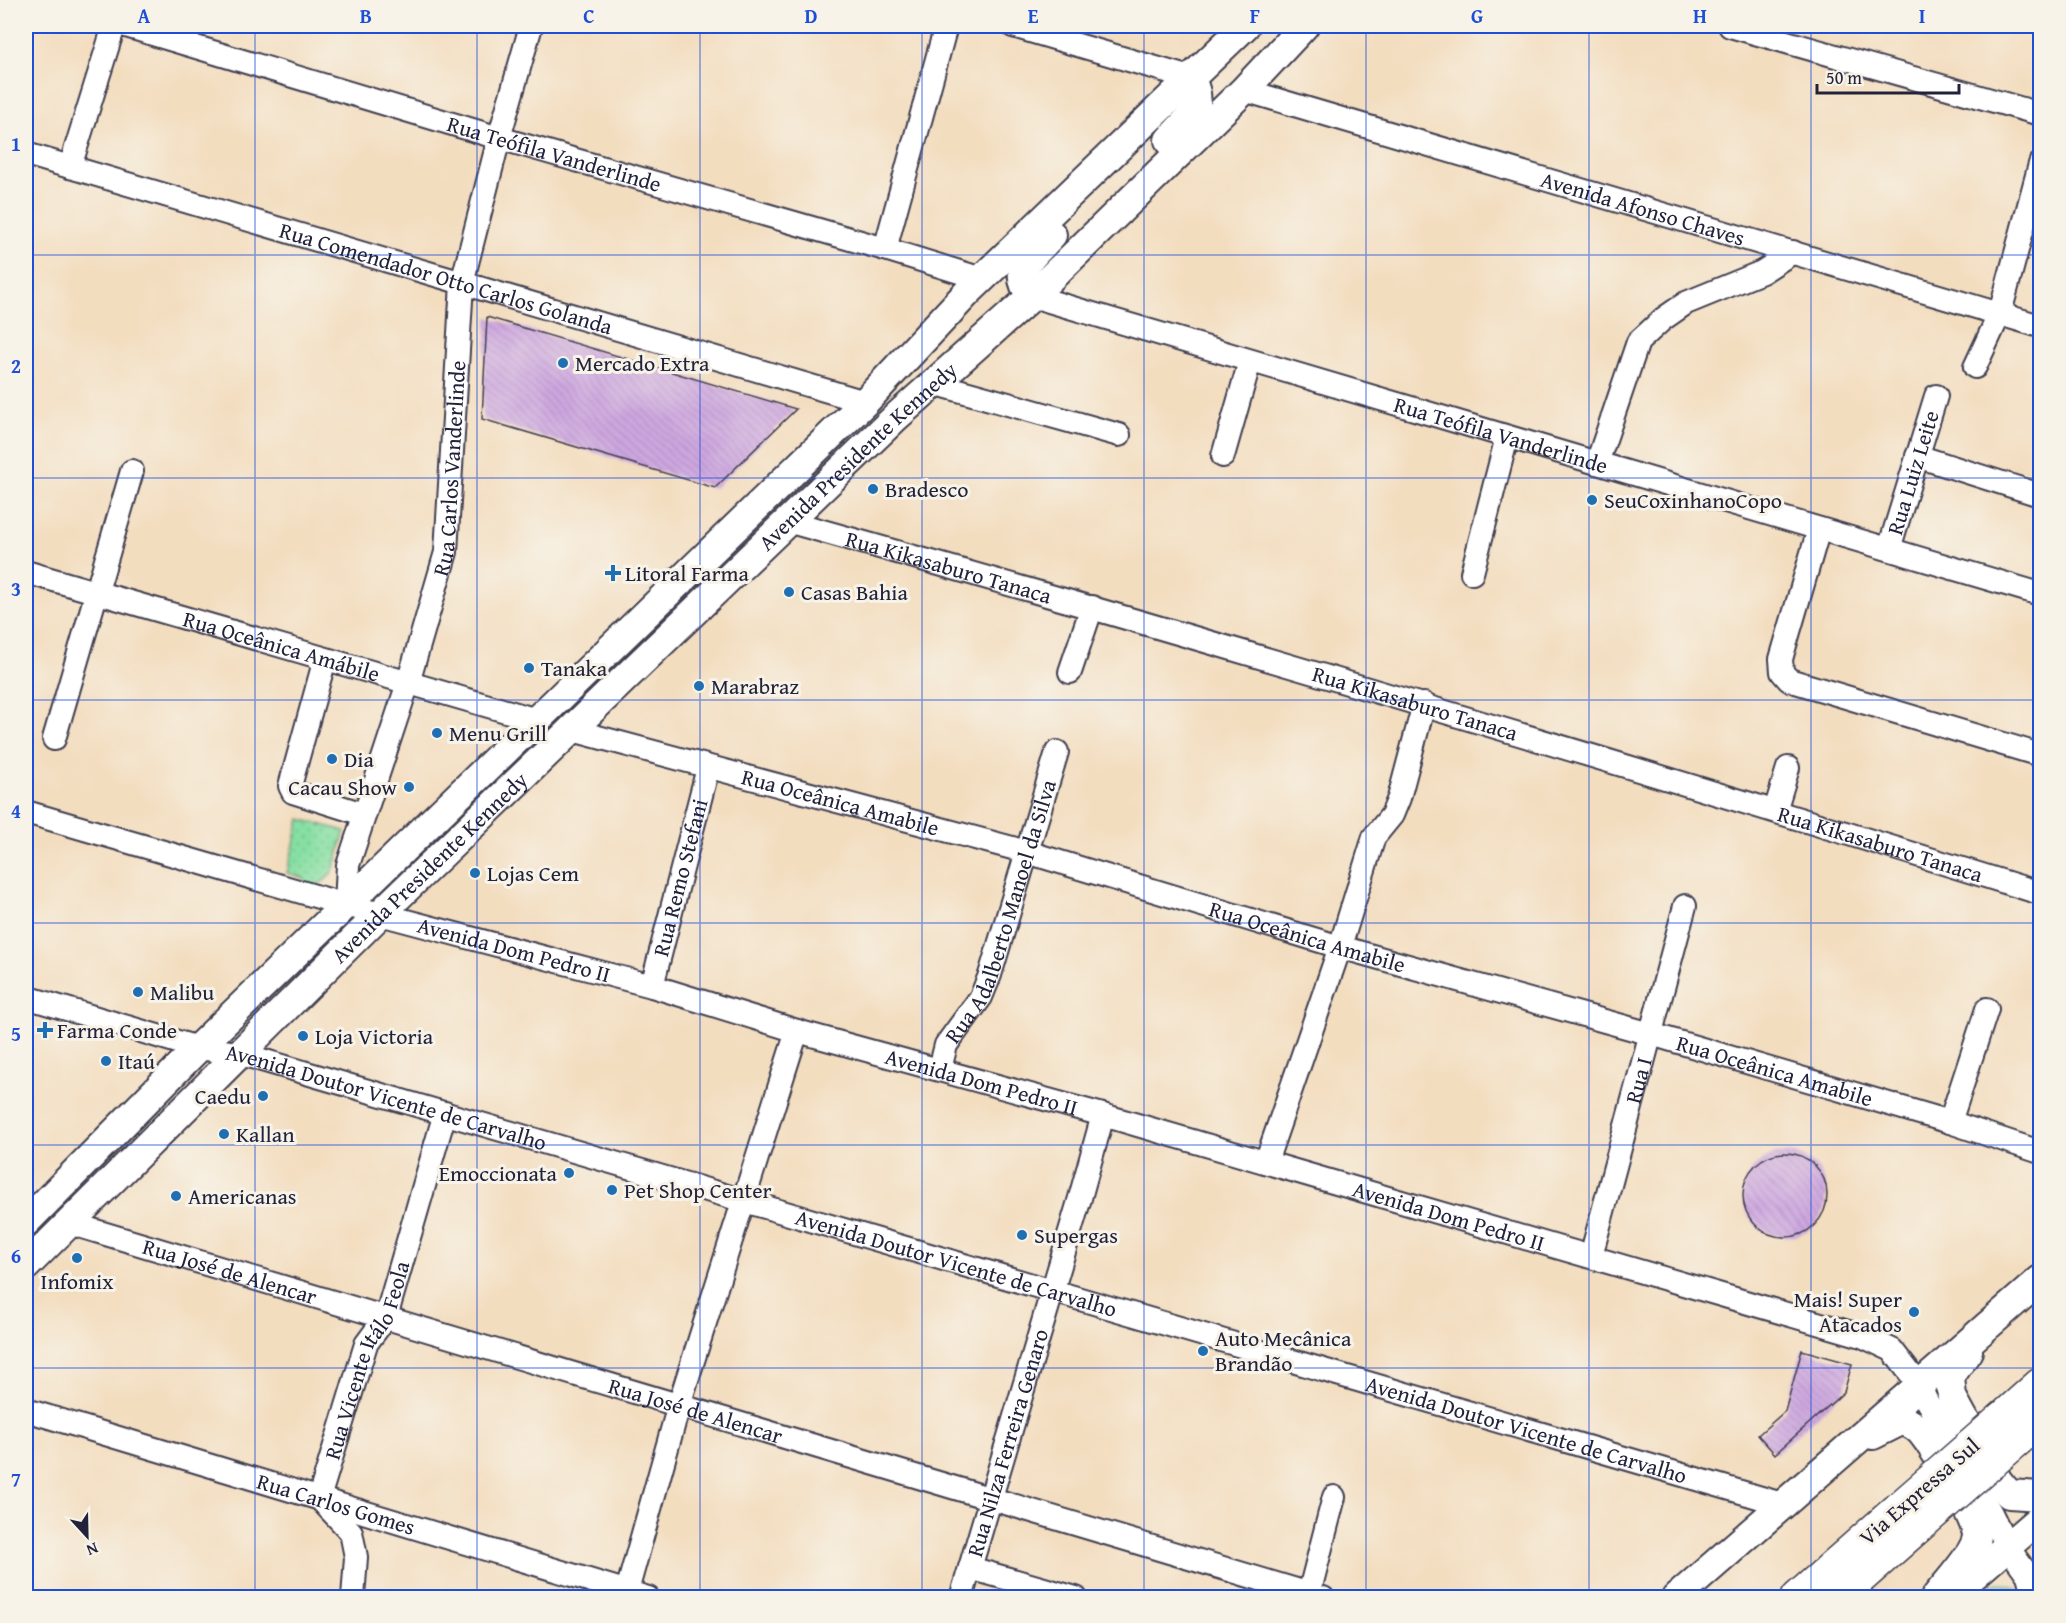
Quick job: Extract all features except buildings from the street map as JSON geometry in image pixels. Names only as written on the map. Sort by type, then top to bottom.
[{"type":"highway","name":"Via Expressa Sul","points":[[1798,1598],[1909,1518],[2020,1425],[2040,1384]]},
{"type":"highway","name":"Via Expressa Sul","points":[[1837,1598],[1909,1518]]},
{"type":"main road","name":"Avenida Presidente Kennedy","points":[[28,1216],[198,1048],[866,402],[982,279],[1245,26]]},
{"type":"main road","name":"Avenida Presidente Kennedy","points":[[26,1266],[380,914],[787,521],[933,383],[1032,296],[1244,90],[1304,26]]},
{"type":"main road","points":[[1111,218],[1140,171],[1195,109],[1196,93],[1190,78]]},
{"type":"main road","points":[[1032,296],[1023,283],[1021,274],[1025,266],[1084,199],[1085,179]]},
{"type":"main road","points":[[1676,1598],[2040,1280]]},
{"type":"main road","points":[[1981,1332],[1950,1377],[1952,1397],[1998,1481],[2009,1494],[2040,1496]]},
{"type":"main road","points":[[1853,1445],[1903,1420],[1918,1429],[1932,1447],[1975,1522],[1977,1537],[1970,1552],[1935,1598]]},
{"type":"main road","points":[[1948,1598],[2040,1518]]},
{"type":"street","points":[[70,167],[114,26]]},
{"type":"street","name":"Rua Teófila Vanderlinde","points":[[126,26],[982,279]]},
{"type":"street","name":"Rua Carlos Vanderlinde","points":[[346,905],[348,865],[408,683],[446,552],[462,283],[499,138],[531,26]]},
{"type":"street","points":[[885,249],[946,26]]},
{"type":"street","points":[[1013,26],[1190,78]]},
{"type":"street","points":[[1730,26],[2040,114]]},
{"type":"street","name":"Avenida Afonso Chaves","points":[[1244,90],[2040,326]]},
{"type":"street","name":"Rua Comendador Otto Carlos Golanda","points":[[26,154],[866,402]]},
{"type":"street","points":[[1975,367],[2000,314],[2040,164]]},
{"type":"street","points":[[1597,463],[1638,342],[1663,319],[1686,303],[1762,272],[1792,252]]},
{"type":"street","name":"Rua Teófila Vanderlinde","points":[[1032,296],[2040,594]]},
{"type":"street","points":[[1223,456],[1250,361]]},
{"type":"street","points":[[933,383],[1119,435]]},
{"type":"street","name":"Rua Luiz Leite","points":[[1889,549],[1936,396]]},
{"type":"street","points":[[1472,573],[1507,437]]},
{"type":"street","points":[[1917,456],[2040,495]]},
{"type":"street","points":[[54,739],[132,471]]},
{"type":"street","name":"Rua Kikasaburo Tanaca","points":[[787,521],[1424,704],[2040,893]]},
{"type":"street","points":[[1820,529],[1781,659],[1782,672],[1789,680],[2040,755]]},
{"type":"street","name":"Rua Oceânica Amábile","points":[[26,572],[537,720]]},
{"type":"street","points":[[1070,672],[1092,607]]},
{"type":"street","points":[[325,658],[290,789],[293,792],[363,814]]},
{"type":"street","points":[[1266,1162],[1340,947],[1374,837],[1392,815],[1399,798],[1424,704]]},
{"type":"street","name":"Rua Oceânica Amabile","points":[[572,730],[1027,852],[1340,947],[1651,1034],[1950,1122],[2040,1152]]},
{"type":"street","name":"Rua Adalberto Manoel da Silva","points":[[940,1069],[946,1045],[981,997],[990,975],[1057,752]]},
{"type":"street","name":"Rua Remo Stefani","points":[[652,986],[708,768]]},
{"type":"street","points":[[1775,811],[1788,768]]},
{"type":"street","name":"Avenida Dom Pedro II","points":[[26,812],[346,905],[652,986],[797,1031],[1103,1115],[1862,1336],[1892,1350],[1920,1386],[2007,1546],[2036,1581]]},
{"type":"street","name":"Rua I","points":[[1591,1256],[1686,906]]},
{"type":"street","name":"Avenida Doutor Vicente de Carvalho","points":[[26,998],[198,1048],[238,1053],[1782,1504]]},
{"type":"street","points":[[1950,1122],[1988,1009]]},
{"type":"street","points":[[636,1595],[680,1405],[797,1031]]},
{"type":"street","name":"Rua Vicente Itálo Feola","points":[[319,1498],[366,1344],[386,1317],[445,1113]]},
{"type":"street","name":"Rua Nilza Ferreira Genaro","points":[[961,1598],[1103,1115]]},
{"type":"street","name":"Rua José de Alencar","points":[[69,1222],[1314,1596]]},
{"type":"street","name":"Rua Carlos Gomes","points":[[26,1410],[636,1595]]},
{"type":"street","points":[[1314,1596],[1334,1497]]},
{"type":"street","points":[[319,1498],[351,1532],[356,1557],[353,1598]]},
{"type":"street","points":[[970,1568],[1076,1598]]},
{"type":"street","points":[[2035,1598],[2036,1581]]},
{"type":"green space","points":[[300,819],[345,831],[334,868],[324,881],[316,885],[306,886],[304,878],[287,873]]},
{"type":"green space","points":[[1999,1582],[2018,1588],[2026,1598],[1972,1598],[1985,1586]]},
{"type":"place","name":"Mercado Extra","points":[[563,363]]},
{"type":"place","name":"Bradesco","points":[[873,489]]},
{"type":"place","name":"SeuCoxinhanoCopo","points":[[1592,500]]},
{"type":"place","name":"Litoral Farma","points":[[613,573]]},
{"type":"place","name":"Casas Bahia","points":[[789,592]]},
{"type":"place","name":"Tanaka","points":[[529,668]]},
{"type":"place","name":"Marabraz","points":[[699,686]]},
{"type":"place","name":"Menu Grill","points":[[437,733]]},
{"type":"place","name":"Dia","points":[[332,759]]},
{"type":"place","name":"Cacau Show","points":[[409,787]]},
{"type":"place","name":"Lojas Cem","points":[[475,873]]},
{"type":"place","name":"Malibu","points":[[138,992]]},
{"type":"place","name":"Farma Conde","points":[[45,1030]]},
{"type":"place","name":"Loja Victoria","points":[[303,1036]]},
{"type":"place","name":"Itaú","points":[[106,1061]]},
{"type":"place","name":"Caedu","points":[[263,1096]]},
{"type":"place","name":"Kallan","points":[[224,1134]]},
{"type":"place","name":"Emoccionata","points":[[569,1173]]},
{"type":"place","name":"Pet Shop Center","points":[[612,1190]]},
{"type":"place","name":"Americanas","points":[[176,1196]]},
{"type":"place","name":"Supergas","points":[[1022,1235]]},
{"type":"place","name":"Infomix","points":[[77,1258]]},
{"type":"place","name":"Mais! Super Atacados","points":[[1914,1312]]},
{"type":"place","name":"Auto Mecânica Brandão","points":[[1203,1351]]}]
